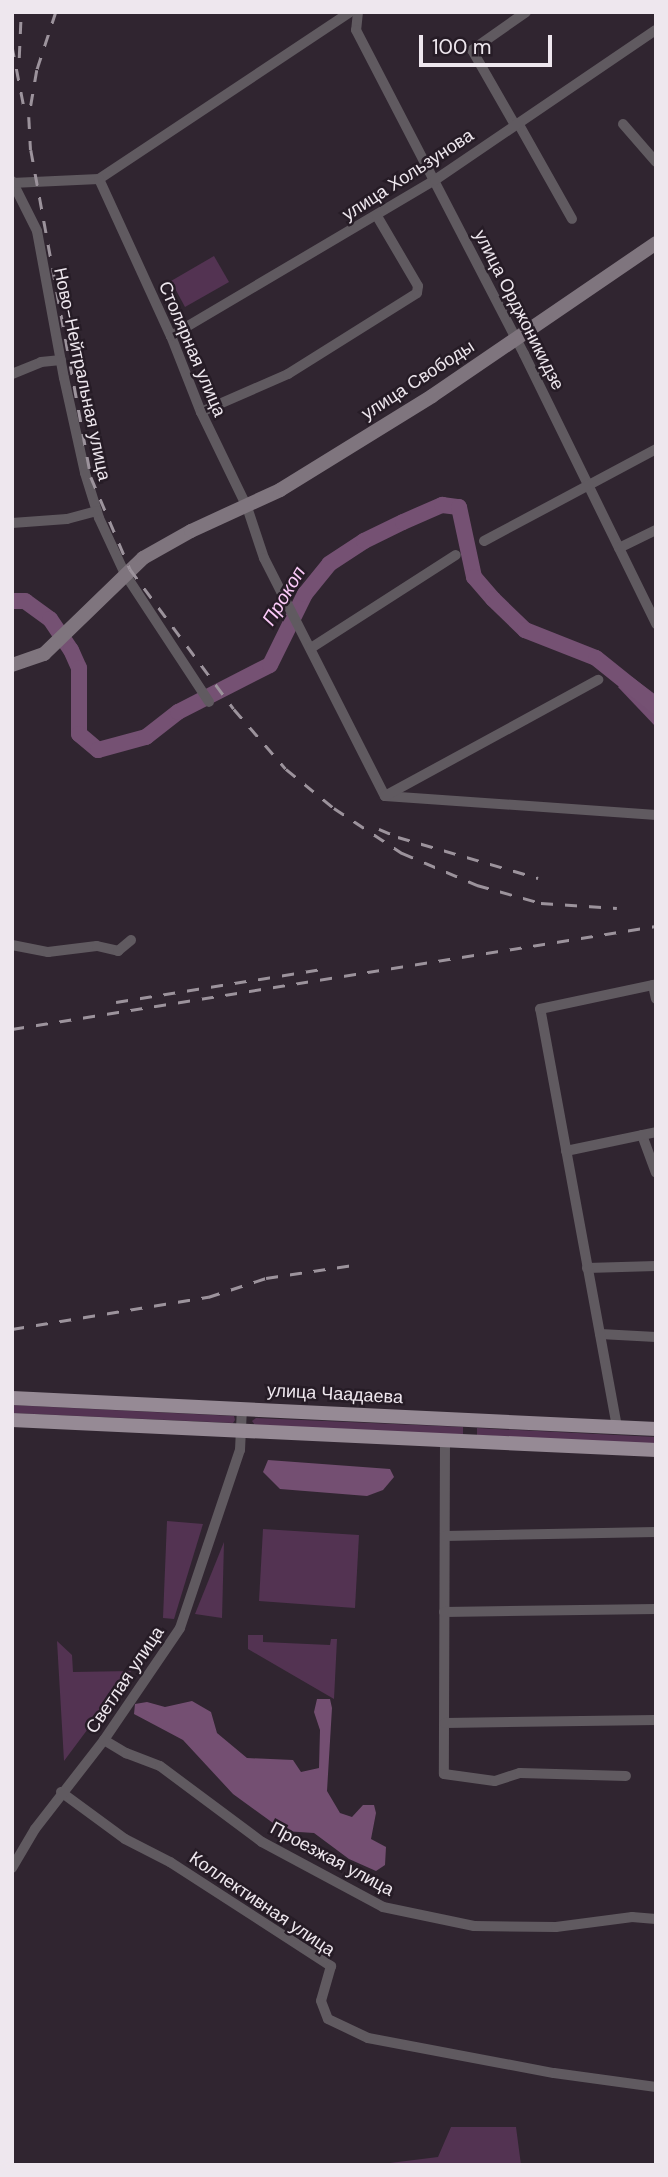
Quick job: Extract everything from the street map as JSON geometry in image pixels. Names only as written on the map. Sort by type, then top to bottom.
[{"type":"main road","name":"улица Свободы","points":[[12,665],[44,654],[143,558],[191,531],[247,507],[421,403],[656,243]]},
{"type":"main road","name":"улица Чаадаева","points":[[12,1398],[656,1429]]},
{"type":"main road","points":[[12,1420],[656,1450]]},
{"type":"street","points":[[13,182],[99,179],[349,12]]},
{"type":"street","name":"улица Орджоникидзе","points":[[358,12],[356,30],[516,338],[656,624]]},
{"type":"street","points":[[526,12],[472,50],[572,219]]},
{"type":"street","name":"улица Хользунова","points":[[171,336],[435,180],[656,30]]},
{"type":"street","points":[[623,124],[656,162]]},
{"type":"street","name":"Столярная улица","points":[[99,179],[171,336],[201,412],[247,507],[264,558],[311,648]]},
{"type":"street","name":"Ново-Нейтральная улица","points":[[13,182],[37,231],[85,473],[97,511],[125,574],[209,702]]},
{"type":"street","points":[[201,412],[288,374],[417,293],[418,286],[377,216]]},
{"type":"street","points":[[12,374],[41,362],[61,360]]},
{"type":"street","points":[[484,541],[656,449]]},
{"type":"street","points":[[12,523],[67,519],[97,511]]},
{"type":"street","points":[[619,548],[656,530]]},
{"type":"street","points":[[385,796],[311,648],[456,555]]},
{"type":"street","points":[[385,796],[598,680]]},
{"type":"street","points":[[385,796],[656,815]]},
{"type":"street","points":[[12,945],[48,952],[97,946],[118,951],[131,940]]},
{"type":"street","points":[[617,1427],[540,1009],[653,985],[656,999]]},
{"type":"street","points":[[566,1151],[656,1132]]},
{"type":"street","points":[[642,1135],[656,1173]]},
{"type":"street","points":[[587,1268],[656,1266]]},
{"type":"street","points":[[600,1334],[656,1336]]},
{"type":"street","name":"Светлая улица","points":[[12,1868],[61,1792],[104,1740],[180,1628],[240,1450],[242,1408]]},
{"type":"street","points":[[445,1439],[444,1774],[495,1781],[520,1773],[626,1776]]},
{"type":"street","points":[[445,1536],[656,1532]]},
{"type":"street","points":[[444,1612],[656,1609]]},
{"type":"street","points":[[445,1723],[656,1720]]},
{"type":"street","name":"Проезжая улица","points":[[104,1740],[126,1753],[160,1766],[262,1842],[383,1907],[474,1926],[556,1927],[632,1917],[656,1919]]},
{"type":"street","name":"Коллективная улица","points":[[61,1792],[125,1839],[170,1862],[331,1965],[321,2001],[328,2019],[368,2038],[554,2073],[656,2087]]},
{"type":"shaded area","points":[[214,256],[229,282],[185,307],[171,281]]},
{"type":"shaded area","points":[[632,677],[656,695],[656,727],[618,687]]},
{"type":"shaded area","points":[[12,1405],[234,1416],[235,1420],[233,1423],[12,1413]]},
{"type":"shaded area","points":[[256,1418],[463,1427],[463,1435],[255,1425],[252,1421]]},
{"type":"shaded area","points":[[477,1428],[656,1437],[656,1445],[477,1435]]},
{"type":"shaded area","points":[[268,1460],[390,1469],[394,1477],[383,1490],[367,1496],[280,1489],[263,1472]]},
{"type":"shaded area","points":[[167,1521],[203,1524],[174,1619],[163,1618]]},
{"type":"shaded area","points":[[263,1529],[359,1535],[355,1608],[259,1601]]},
{"type":"shaded area","points":[[224,1542],[222,1618],[195,1614]]},
{"type":"shaded area","points":[[248,1635],[263,1635],[263,1642],[330,1645],[331,1639],[337,1639],[334,1699],[248,1649]]},
{"type":"shaded area","points":[[57,1641],[72,1655],[73,1672],[131,1671],[64,1761]]},
{"type":"shaded area","points":[[317,1699],[330,1699],[332,1708],[327,1791],[340,1813],[352,1817],[363,1805],[374,1805],[376,1813],[371,1839],[386,1847],[385,1865],[376,1871],[349,1859],[314,1833],[284,1831],[233,1794],[183,1740],[134,1714],[135,1704],[147,1702],[165,1707],[192,1701],[211,1712],[217,1733],[247,1758],[293,1760],[301,1772],[319,1768],[320,1730],[314,1712]]},
{"type":"shaded area","points":[[451,2127],[516,2127],[521,2165],[374,2165],[438,2157]]},
{"type":"waterway","name":"Прокоп","points":[[12,601],[25,601],[50,619],[71,650],[79,668],[79,734],[98,750],[146,737],[178,712],[270,665],[305,594],[329,564],[364,541],[403,522],[442,505],[459,507],[474,577],[493,599],[525,630],[596,658],[656,706]]},
{"type":"railway","points":[[19,58],[21,12]]},
{"type":"railway","points":[[56,12],[37,70],[29,117],[31,150],[91,477],[130,569],[234,709],[286,769],[334,808],[402,853],[477,885],[541,903],[617,908]]},
{"type":"railway","points":[[12,45],[25,112]]},
{"type":"railway","points":[[379,829],[538,878]]},
{"type":"railway","points":[[12,1029],[656,926]]},
{"type":"railway","points":[[116,1002],[323,969]]},
{"type":"railway","points":[[12,1329],[208,1297],[266,1278],[360,1264]]}]
